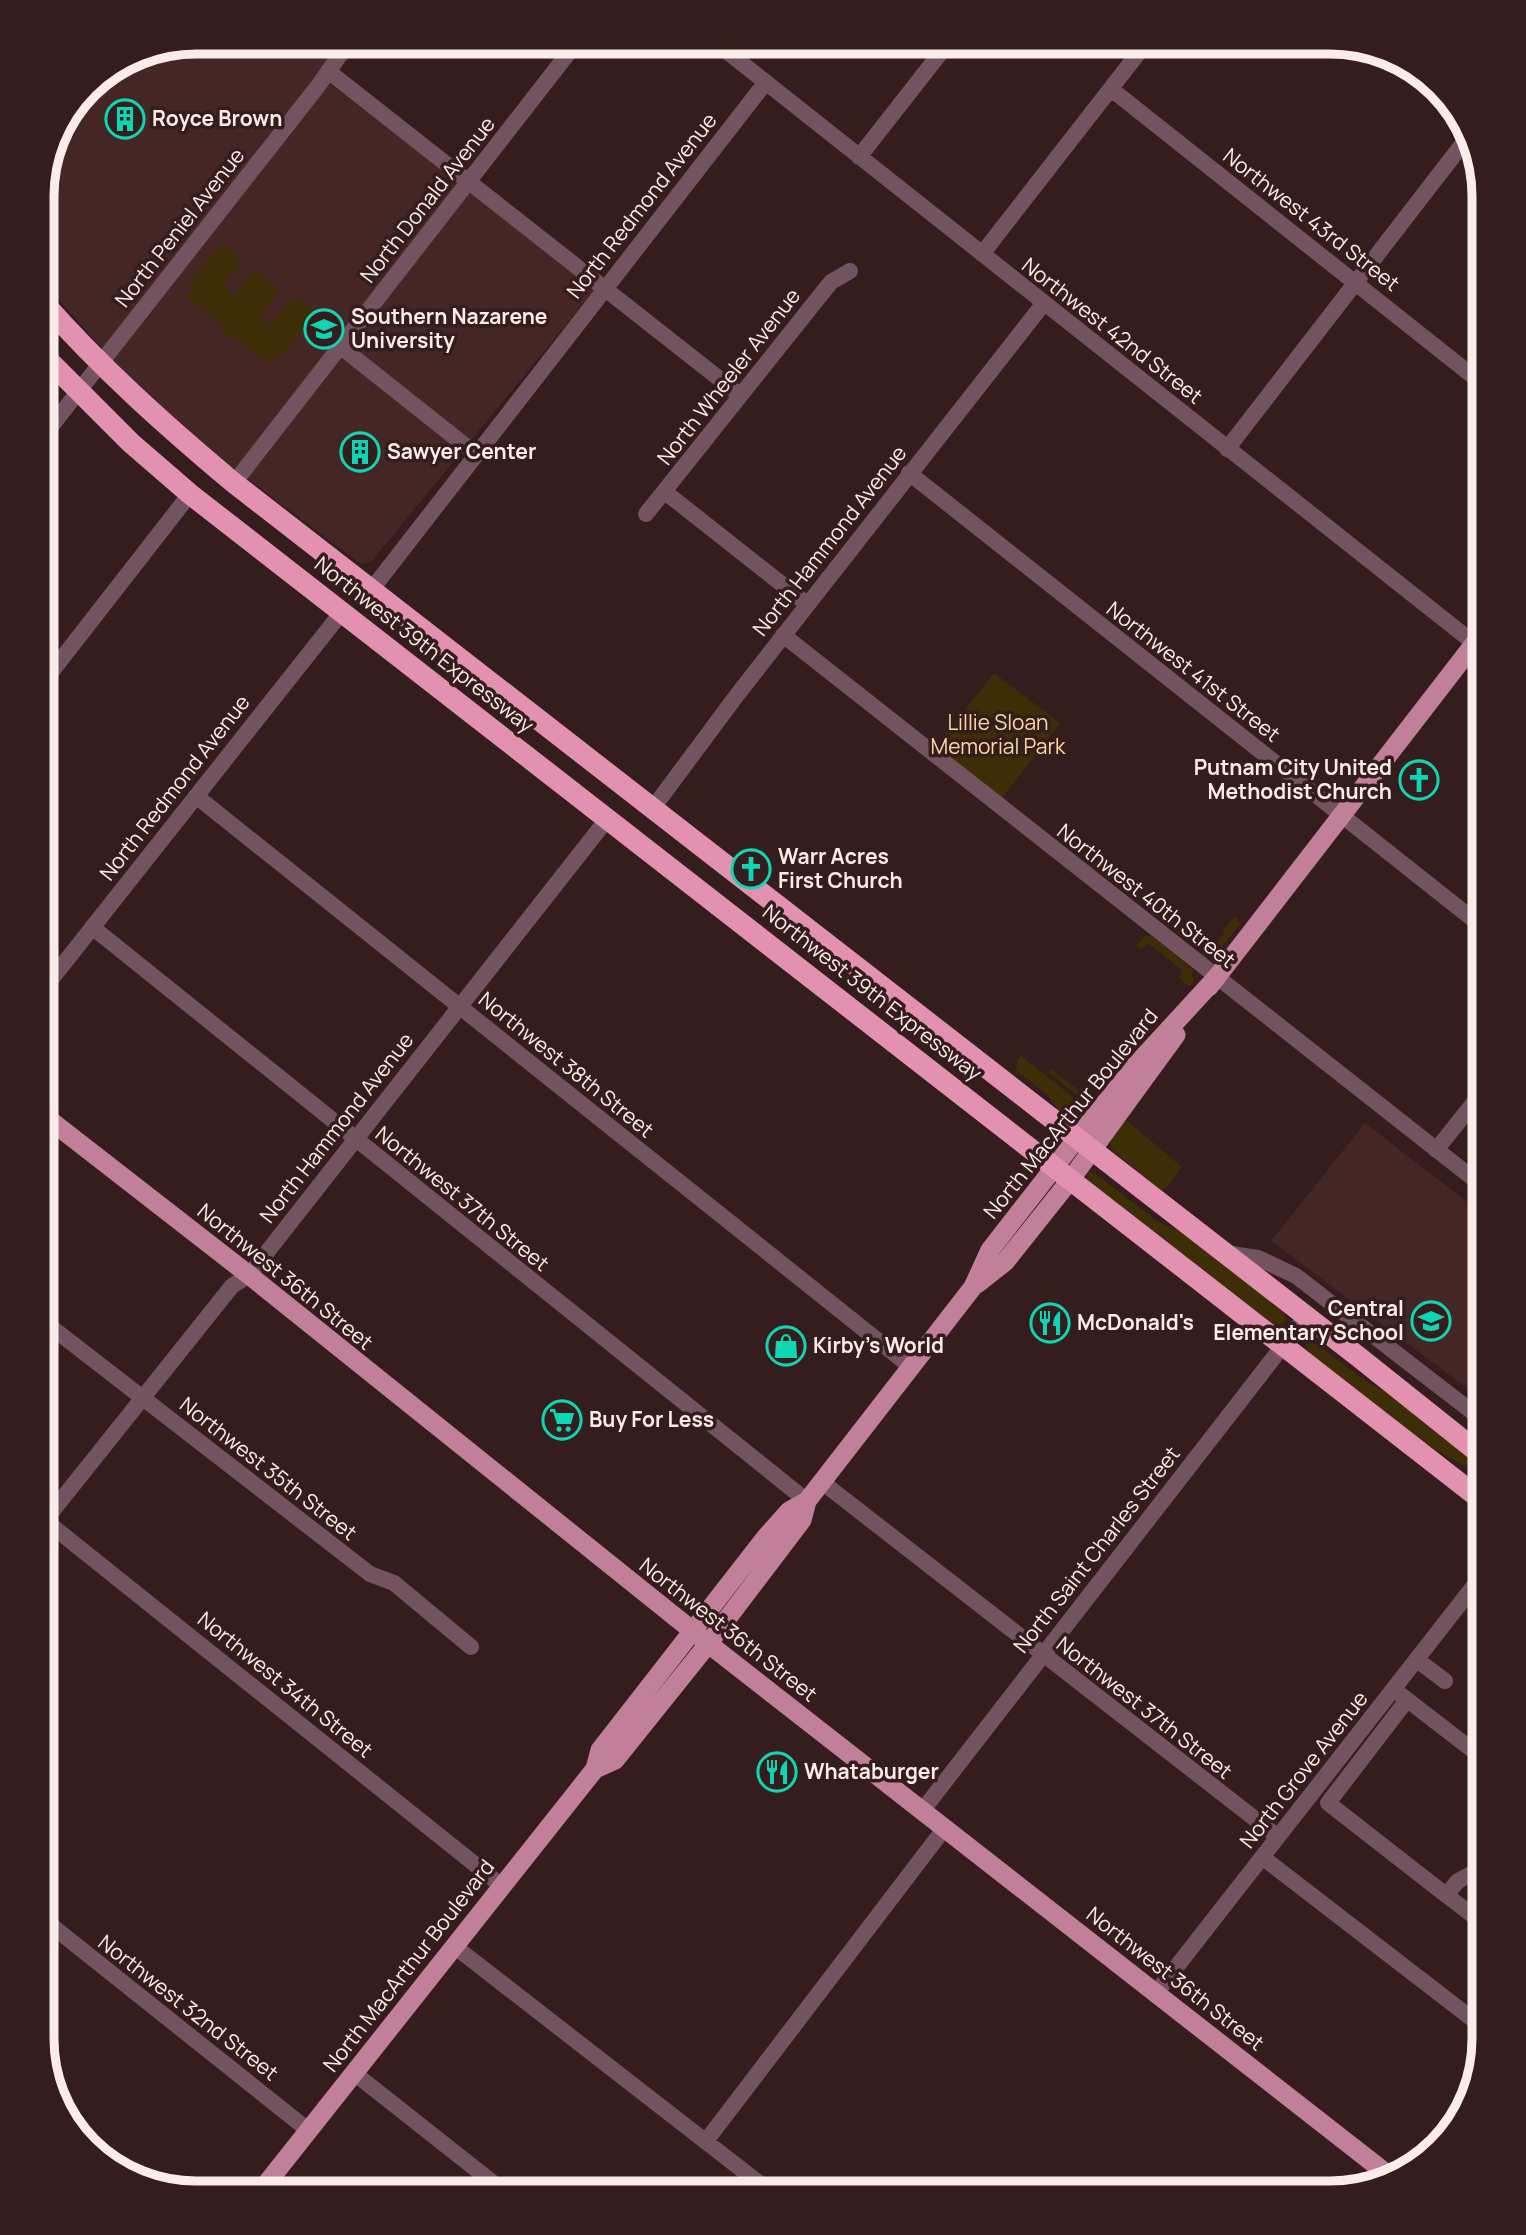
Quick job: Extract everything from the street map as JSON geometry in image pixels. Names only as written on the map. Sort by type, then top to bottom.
[{"type":"highway","name":"Northwest 39th Expressway","points":[[55,315],[100,364],[154,415],[234,483],[1472,1447]]},
{"type":"highway","name":"Northwest 39th Expressway","points":[[55,368],[131,443],[190,494],[1472,1493]]},
{"type":"highway","points":[[342,612],[372,589]]},
{"type":"highway","points":[[484,721],[506,695]]},
{"type":"highway","points":[[608,818],[630,790]]},
{"type":"highway","points":[[631,835],[653,808]]},
{"type":"main road","name":"North MacArthur Boulevard","points":[[595,1769],[615,1760],[708,1644],[802,1520],[807,1501],[821,1482],[974,1287],[990,1250],[1063,1173],[1084,1145],[1149,1075],[1216,978],[1340,816],[1472,653]]},
{"type":"main road","name":"Northwest 36th Street","points":[[54,1124],[249,1275],[691,1631],[1383,2170]]},
{"type":"main road","name":"North MacArthur Boulevard","points":[[271,2180],[595,1769],[600,1750],[691,1631],[789,1511],[807,1501]]},
{"type":"street","name":"North Peniel Avenue","points":[[55,422],[340,55]]},
{"type":"street","name":"North Donald Avenue","points":[[234,483],[567,55]]},
{"type":"street","name":"Northwest 42nd Street","points":[[732,55],[1227,449],[1472,635]]},
{"type":"street","points":[[738,60],[742,55]]},
{"type":"street","points":[[859,157],[938,55]]},
{"type":"street","points":[[982,254],[1137,55]]},
{"type":"street","points":[[328,71],[740,396]]},
{"type":"street","name":"North Redmond Avenue","points":[[372,589],[766,82]]},
{"type":"street","name":"Northwest 43rd Street","points":[[1111,89],[1472,375]]},
{"type":"street","points":[[1227,449],[1462,145]]},
{"type":"street","name":"North Wheeler Avenue","points":[[646,514],[831,282],[850,271]]},
{"type":"street","name":"North Hammond Avenue","points":[[653,808],[807,604],[1044,303]]},
{"type":"street","points":[[341,347],[477,455]]},
{"type":"street","name":"Northwest 41st Street","points":[[909,473],[1472,919]]},
{"type":"street","points":[[665,492],[807,604]]},
{"type":"street","points":[[55,668],[190,494]]},
{"type":"street","name":"North Redmond Avenue","points":[[55,975],[342,612]]},
{"type":"street","name":"Northwest 40th Street","points":[[783,635],[1472,1178]]},
{"type":"street","name":"Northwest 38th Street","points":[[195,796],[911,1367]]},
{"type":"street","name":"North Hammond Avenue","points":[[54,1507],[232,1286],[249,1275],[608,818]]},
{"type":"street","name":"Northwest 37th Street","points":[[92,927],[807,1501]]},
{"type":"street","points":[[1436,1150],[1472,1105]]},
{"type":"street","name":"Northwest 39th Expressway","points":[[1225,1253],[1258,1258],[1296,1276],[1472,1412]]},
{"type":"street","name":"North Saint Charles Street","points":[[922,1811],[1306,1316]]},
{"type":"street","name":"Northwest 35th Street","points":[[54,1330],[370,1574],[394,1583],[471,1647]]},
{"type":"street","name":"Northwest 37th Street","points":[[821,1482],[1277,1836]]},
{"type":"street","name":"Northwest 34th Street","points":[[54,1530],[502,1886]]},
{"type":"street","name":"North Grove Avenue","points":[[1156,1993],[1472,1589]]},
{"type":"street","points":[[1417,1660],[1445,1681]]},
{"type":"street","points":[[1394,1689],[1472,1750]]},
{"type":"street","points":[[1328,1803],[1407,1700]]},
{"type":"street","points":[[1313,1791],[1472,1915]]},
{"type":"street","points":[[706,2141],[944,1829]]},
{"type":"street","points":[[1262,1857],[1472,2019]]},
{"type":"street","points":[[1446,1895],[1458,1881],[1472,1873]]},
{"type":"street","name":"Northwest 32nd Street","points":[[54,1928],[308,2130]]},
{"type":"street","points":[[454,1946],[756,2180]]},
{"type":"street","points":[[354,2073],[490,2180]]},
{"type":"shaded area","name":"Southern Nazarene University","points":[[351,55],[330,84],[597,287],[371,562],[361,564],[224,461],[122,371],[55,296],[55,177],[69,133],[89,103],[125,73],[168,57]]},
{"type":"shaded area","name":"Central Elementary School","points":[[1365,1123],[1472,1206],[1472,1392],[1271,1241]]},
{"type":"green space","points":[[223,242],[239,255],[236,259],[240,263],[223,286],[235,295],[255,270],[280,290],[259,316],[270,325],[291,299],[296,302],[299,298],[317,312],[280,358],[276,355],[269,364],[220,329],[222,325],[186,296],[193,287],[189,284]]},
{"type":"green space","name":"Lillie Sloan Memorial Park","points":[[994,673],[1060,723],[1002,798],[936,747]]},
{"type":"green space","points":[[1235,916],[1240,924],[1215,956],[1202,957],[1200,954],[1206,947],[1211,949]]},
{"type":"green space","points":[[1146,935],[1152,936],[1193,970],[1192,985],[1187,985],[1179,977],[1182,970],[1148,943],[1138,949],[1137,945]]},
{"type":"green space","points":[[1021,1056],[1073,1097],[1071,1119],[1062,1116],[1048,1095],[1016,1071],[1017,1060]]},
{"type":"green space","points":[[1051,1069],[1097,1104],[1087,1118],[1076,1120],[1078,1096],[1048,1072]]},
{"type":"green space","points":[[1125,1119],[1182,1167],[1166,1188],[1161,1190],[1111,1149],[1110,1141]]},
{"type":"green space","points":[[1090,1172],[1157,1221],[1183,1233],[1284,1312],[1286,1319],[1281,1324],[1273,1325],[1089,1181],[1086,1175]]},
{"type":"green space","points":[[1303,1340],[1316,1344],[1366,1381],[1389,1394],[1472,1460],[1472,1472],[1423,1442],[1309,1353]]},
{"type":"place","name":"Royce Brown","points":[[125,119]]},
{"type":"place","name":"Southern Nazarene University","points":[[324,329]]},
{"type":"place","name":"Sawyer Center","points":[[360,452]]},
{"type":"place","name":"Putnam City United Methodist Church","points":[[1419,780]]},
{"type":"place","name":"Warr Acres First Church","points":[[751,869]]},
{"type":"place","name":"Central Elementary School","points":[[1431,1321]]},
{"type":"place","name":"McDonald's","points":[[1050,1323]]},
{"type":"place","name":"Kirby's World","points":[[786,1346]]},
{"type":"place","name":"Buy For Less","points":[[562,1420]]},
{"type":"place","name":"Whataburger","points":[[777,1772]]}]
